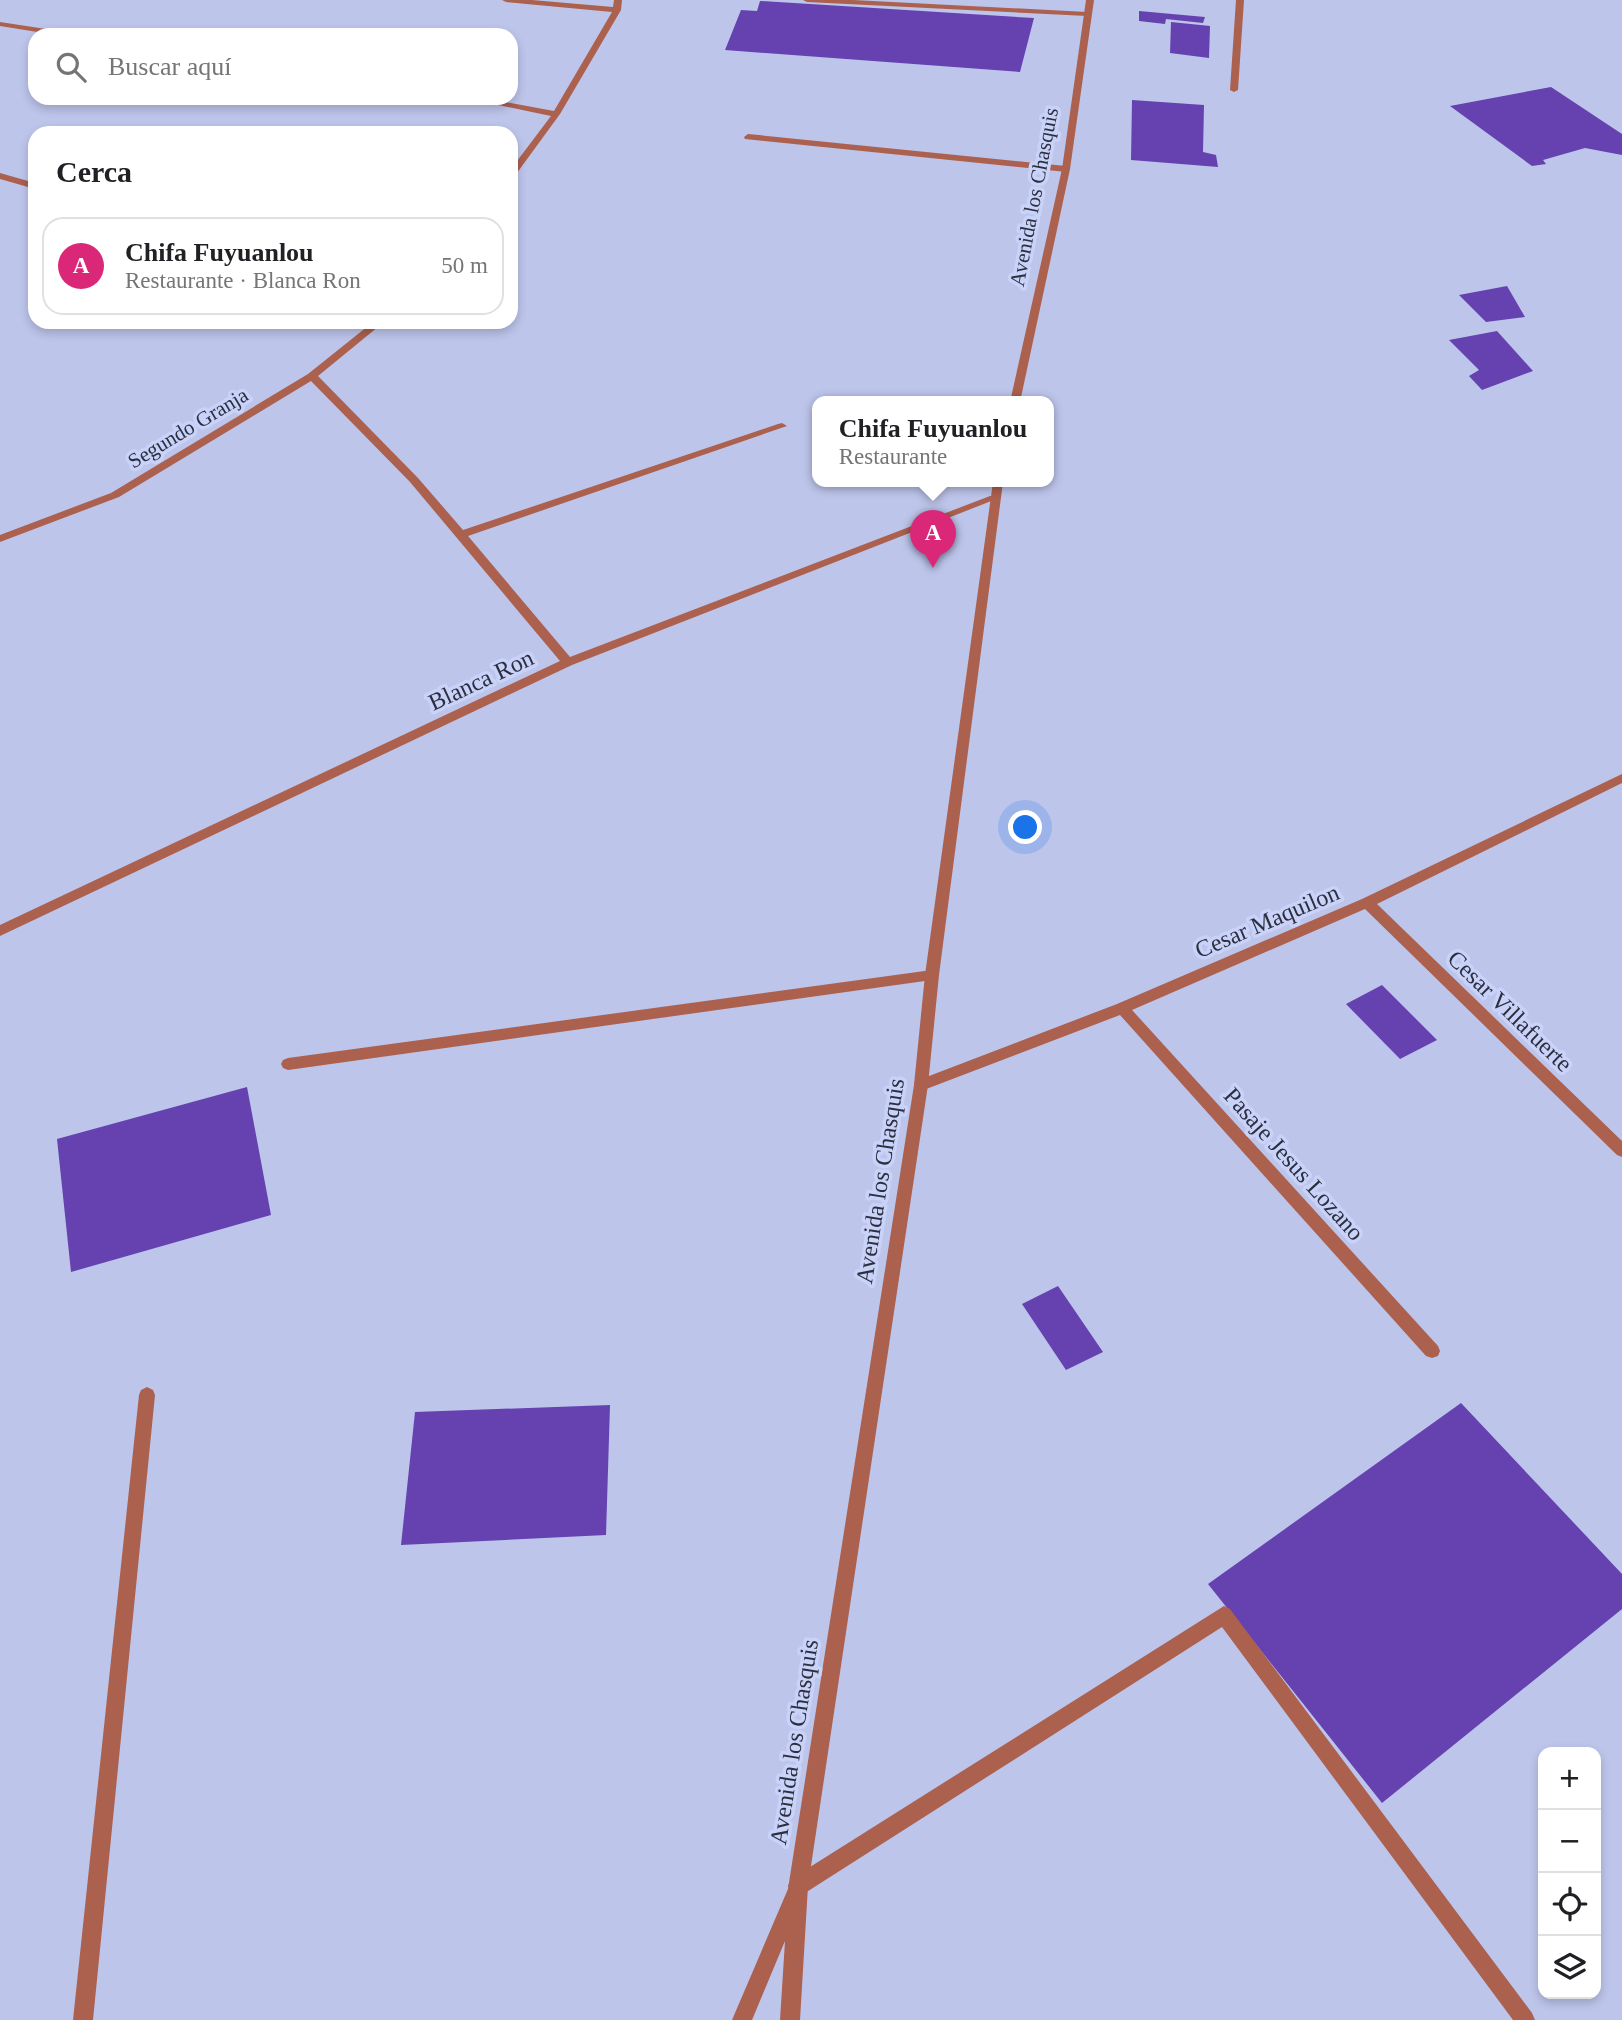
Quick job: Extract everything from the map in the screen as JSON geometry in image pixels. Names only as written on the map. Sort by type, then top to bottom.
[{"type":"street","points":[[506,0],[617,10]]},
{"type":"street","points":[[518,166],[556,114],[617,10],[618,0]]},
{"type":"street","points":[[807,0],[1087,14]]},
{"type":"street","name":"Avenida los Chasquis","points":[[1016,396],[1066,169],[1090,0]]},
{"type":"street","points":[[1234,89],[1240,0]]},
{"type":"street","points":[[0,24],[28,28]]},
{"type":"street","points":[[507,105],[556,114]]},
{"type":"street","points":[[748,137],[1066,169]]},
{"type":"street","points":[[0,176],[28,184]]},
{"type":"street","name":"Segundo Granja","points":[[0,538],[115,495],[312,376],[370,329]]},
{"type":"street","points":[[312,376],[414,480],[568,662]]},
{"type":"street","points":[[460,535],[782,426]]},
{"type":"street","name":"Avenida los Chasquis","points":[[790,2020],[798,1886],[921,1085],[932,975],[997,487]]},
{"type":"street","name":"Blanca Ron","points":[[0,931],[568,662],[994,498]]},
{"type":"street","name":"Cesar Maquilon","points":[[921,1085],[1122,1008],[1367,904],[1622,778]]},
{"type":"street","name":"Cesar Villafuerte","points":[[1367,904],[1622,1151]]},
{"type":"street","points":[[288,1064],[932,975]]},
{"type":"street","name":"Pasaje Jesus Lozano","points":[[1122,1008],[1432,1351]]},
{"type":"street","points":[[83,2020],[147,1395]]},
{"type":"street","points":[[798,1886],[1224,1615],[1525,2020]]},
{"type":"street","name":"Avenida los Chasquis","points":[[742,2020],[798,1886]]},
{"type":"building","points":[[760,1],[1034,18],[1020,72],[725,50],[741,10],[757,11]]},
{"type":"building","points":[[1139,11],[1205,17],[1203,23],[1166,19],[1165,24],[1139,21]]},
{"type":"building","points":[[1171,22],[1210,26],[1209,58],[1170,53]]},
{"type":"building","points":[[1551,87],[1622,134],[1622,155],[1585,148],[1543,160],[1546,164],[1532,166],[1450,106]]},
{"type":"building","points":[[1132,100],[1204,105],[1203,152],[1216,155],[1218,167],[1131,160]]},
{"type":"building","points":[[1507,286],[1525,317],[1486,322],[1459,295]]},
{"type":"building","points":[[1497,331],[1533,371],[1482,390],[1469,376],[1479,370],[1449,340]]},
{"type":"building","points":[[1382,985],[1437,1040],[1400,1059],[1346,1004]]},
{"type":"building","points":[[247,1087],[271,1215],[71,1272],[57,1139]]},
{"type":"building","points":[[1058,1286],[1103,1352],[1066,1370],[1022,1304]]},
{"type":"building","points":[[1461,1403],[1622,1574],[1622,1609],[1382,1803],[1208,1584]]},
{"type":"building","points":[[610,1405],[606,1535],[401,1545],[415,1412]]},
{"type":"place","name":"Chifa Fuyuanlou","points":[[933,568]]}]
